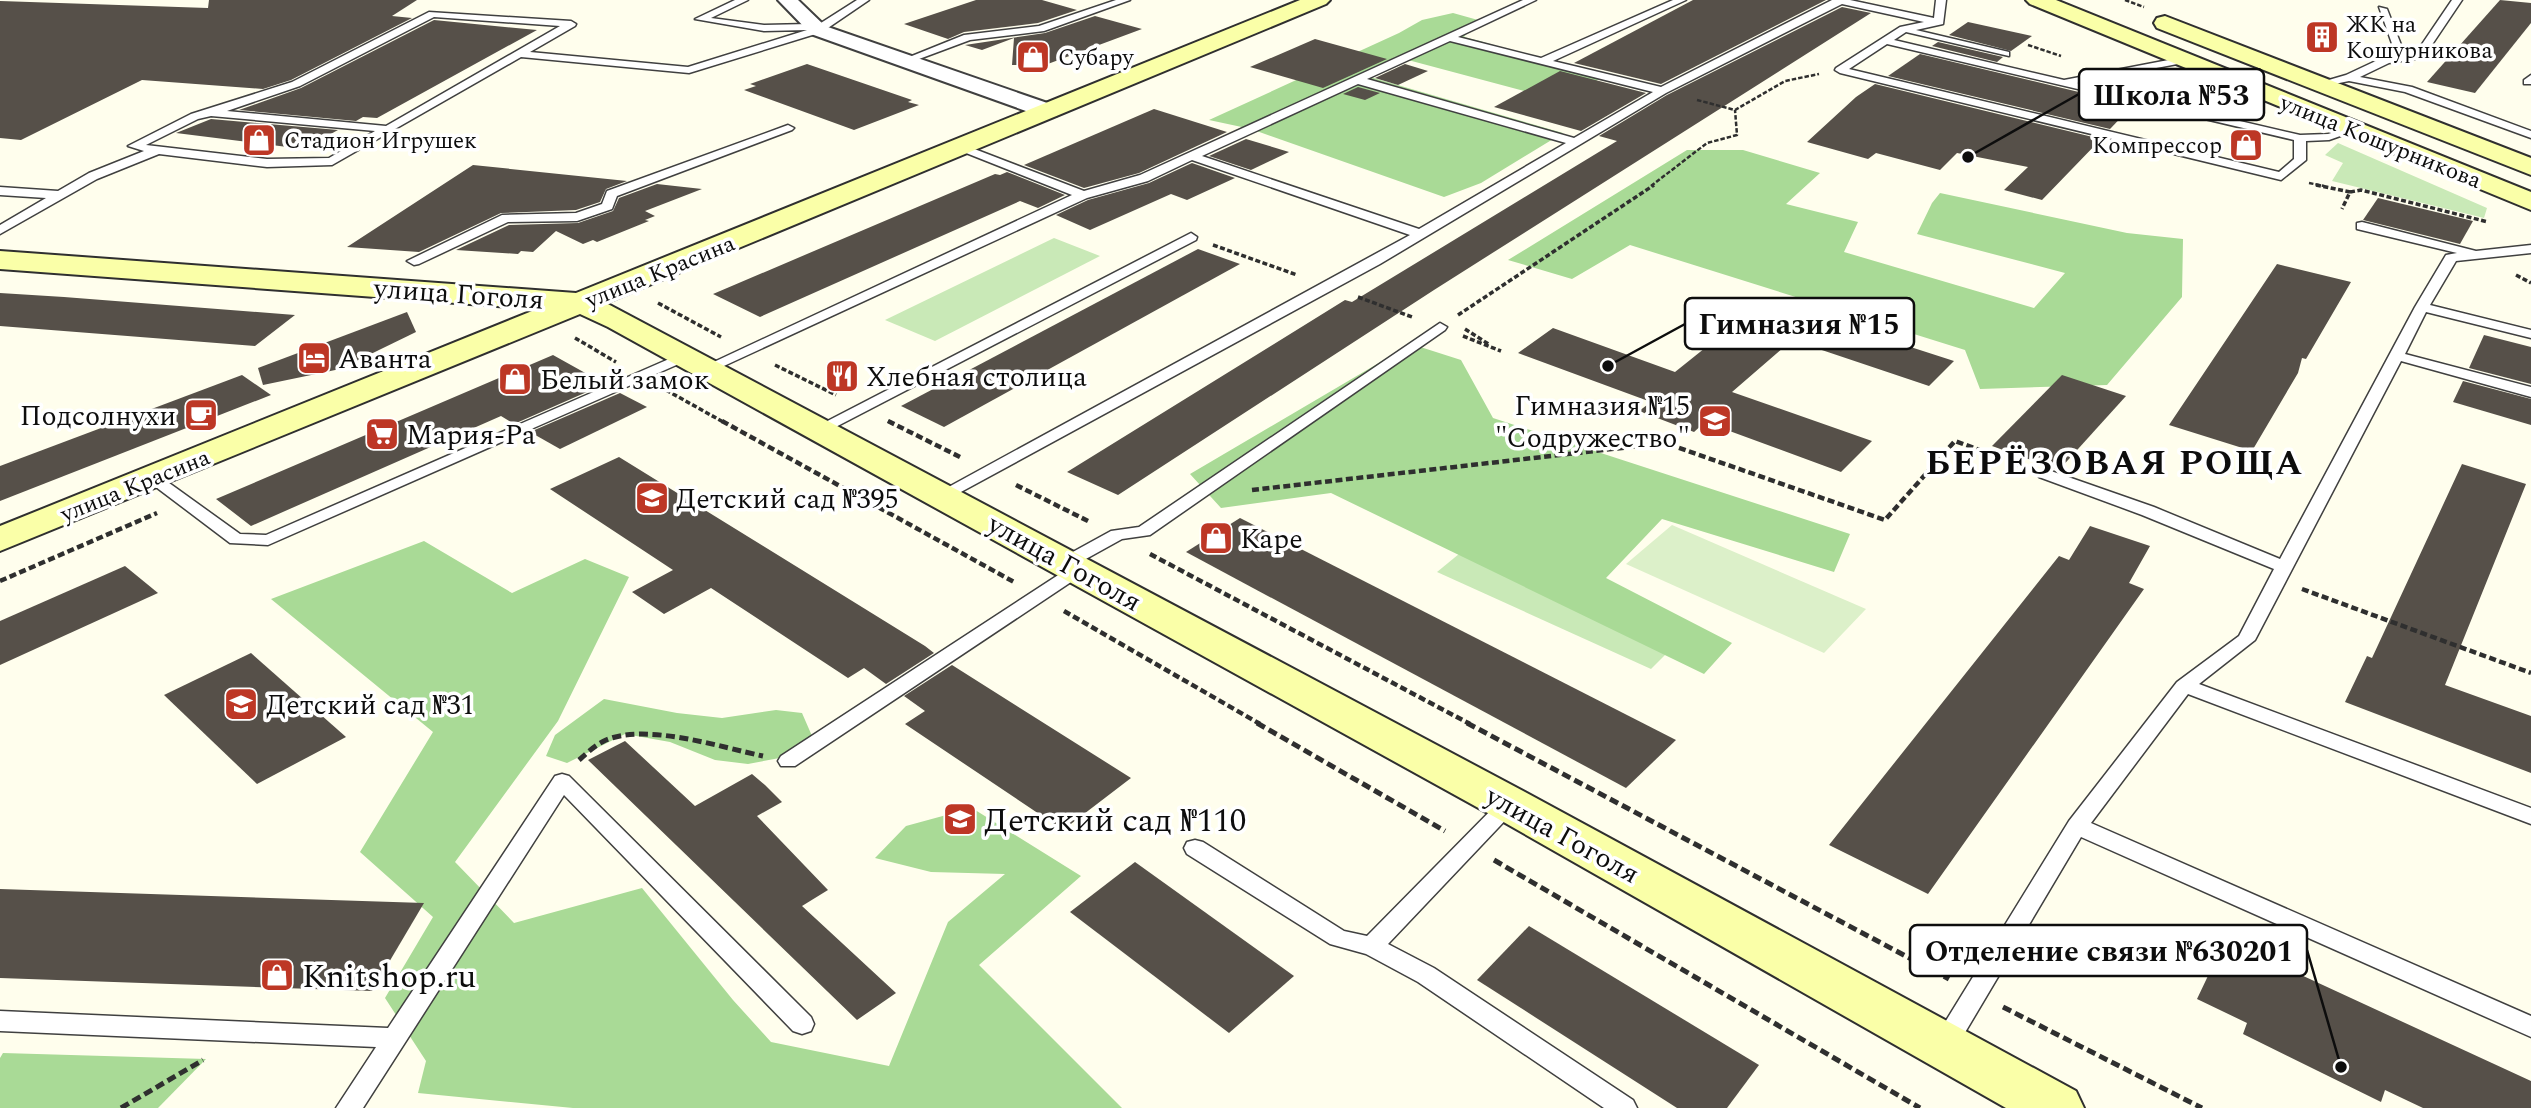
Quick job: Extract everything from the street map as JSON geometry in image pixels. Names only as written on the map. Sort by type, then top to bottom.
[{"type":"main road","name":"улица Красина","points":[[0,540],[517,331],[1319,0]]},
{"type":"main road","name":"улица Кошурникова","points":[[2037,0],[2531,202]]},
{"type":"main road","name":"улица Кошурникова","points":[[2143,15],[2531,167]]},
{"type":"main road","name":"улица Гоголя","points":[[0,260],[581,303],[619,320],[1509,804],[2056,1108]]},
{"type":"street","points":[[787,0],[816,28],[1048,111]]},
{"type":"lane","points":[[907,61],[968,37],[1040,29],[1125,0]]},
{"type":"lane","points":[[152,478],[236,539],[268,540],[641,376],[746,351],[1083,195],[1144,178],[1531,0]]},
{"type":"lane","points":[[1543,61],[1681,0]]},
{"type":"lane","points":[[942,495],[1420,234],[1662,91],[1839,0],[1939,22]]},
{"type":"lane","points":[[1939,22],[1941,0]]},
{"type":"lane","points":[[2387,60],[2419,55],[2457,0]]},
{"type":"lane","points":[[519,54],[689,70],[816,28],[857,1]]},
{"type":"lane","points":[[746,3],[700,19],[764,28],[816,28]]},
{"type":"lane","points":[[2320,84],[2349,78],[2401,53],[2382,9]]},
{"type":"lane","points":[[432,14],[571,24],[332,161],[267,163],[134,146],[195,116],[211,113],[296,84],[432,14]]},
{"type":"lane","points":[[1840,70],[1904,29],[1939,22]]},
{"type":"lane","points":[[1904,29],[2005,54]]},
{"type":"lane","points":[[1449,38],[1662,91]]},
{"type":"lane","points":[[1885,41],[2300,138],[2329,136],[2354,129]]},
{"type":"lane","points":[[2062,82],[2184,60]]},
{"type":"lane","points":[[1840,70],[2281,176],[2300,160],[2300,138]]},
{"type":"lane","points":[[2349,78],[2408,89],[2531,135]]},
{"type":"lane","points":[[1357,80],[1576,142]]},
{"type":"lane","points":[[211,113],[386,129]]},
{"type":"lane","points":[[414,261],[506,218],[577,217],[608,206],[611,194],[788,128]]},
{"type":"lane","points":[[960,147],[1083,195]]},
{"type":"lane","points":[[0,230],[93,176],[158,150]]},
{"type":"lane","points":[[1191,156],[1420,234]]},
{"type":"lane","points":[[0,191],[60,195]]},
{"type":"lane","points":[[2362,226],[2476,255]]},
{"type":"lane","points":[[820,429],[1191,237]]},
{"type":"lane","points":[[1943,1047],[2077,827],[2184,686],[2246,640],[2422,307],[2451,258],[2531,249]]},
{"type":"lane","points":[[2422,307],[2531,334]]},
{"type":"lane","points":[[788,761],[1039,596],[1071,567],[1118,535],[1144,531],[1440,327]]},
{"type":"lane","points":[[2397,356],[2531,393]]},
{"type":"lane","points":[[2045,474],[2148,511],[2281,574]]},
{"type":"lane","points":[[2184,686],[2531,816]]},
{"type":"lane","points":[[348,1108],[562,781],[802,1024]]},
{"type":"lane","points":[[1372,946],[1509,804]]},
{"type":"lane","points":[[2077,827],[2531,1027]]},
{"type":"lane","points":[[1195,848],[1338,938],[1372,946],[1426,975],[1624,1108]]},
{"type":"lane","points":[[0,1021],[395,1038]]},
{"type":"path","points":[[1662,91],[1735,110],[1785,82],[1840,70]]},
{"type":"path","points":[[1440,327],[1668,174],[1707,144],[1737,135],[1735,110]]},
{"type":"path","points":[[2281,176],[2350,192],[2361,190],[2488,222]]},
{"type":"path","points":[[2350,192],[2336,221],[2362,226]]},
{"type":"path","points":[[1191,237],[1326,286]]},
{"type":"path","points":[[658,303],[746,351],[1118,535],[1976,993],[2202,1108]]},
{"type":"path","points":[[1440,327],[1468,330],[1496,349]]},
{"type":"path","points":[[517,331],[574,337],[1039,596],[1920,1108]]},
{"type":"path","points":[[1195,496],[1665,443],[1885,520],[1955,441],[2045,474]]},
{"type":"path","points":[[2281,574],[2531,673]]},
{"type":"path","points":[[562,781],[572,766],[596,745],[612,738],[643,734],[788,761]]},
{"type":"path","points":[[121,1108],[252,1031]]},
{"type":"green space","points":[[1453,13],[1478,20],[1464,37],[1599,78],[1577,105],[1408,60],[1370,77],[1563,133],[1481,183],[1444,197],[1251,129],[1209,120],[1422,20]]},
{"type":"green space","points":[[2338,143],[2487,208],[2484,218],[2332,181],[2343,163],[2325,155]]},
{"type":"green space","points":[[1687,150],[1743,150],[1820,173],[1786,204],[1858,222],[1844,252],[2034,308],[2065,273],[1917,234],[1940,193],[2127,233],[2183,239],[2182,297],[2107,385],[1980,389],[1965,350],[1630,245],[1572,279],[1508,260]]},
{"type":"green space","points":[[1054,238],[1100,256],[935,341],[885,320]]},
{"type":"green space","points":[[1411,344],[1461,360],[1493,418],[1850,534],[1834,572],[1662,519],[1606,578],[1732,643],[1704,674],[1331,493],[1221,508],[1190,474]]},
{"type":"green space","points":[[1672,525],[1866,609],[1824,653],[1626,564]]},
{"type":"green space","points":[[1476,540],[1687,633],[1651,669],[1437,572]]},
{"type":"green space","points":[[424,541],[512,593],[585,559],[629,577],[558,721],[455,862],[514,923],[642,888],[733,1000],[771,1042],[889,1066],[948,922],[1005,874],[931,872],[875,858],[906,826],[972,808],[1081,876],[979,965],[1122,1108],[573,1108],[418,1093],[426,1061],[385,998],[433,917],[360,852],[433,732],[271,599]]},
{"type":"green space","points":[[604,699],[677,713],[722,718],[776,710],[802,713],[812,736],[785,757],[748,764],[715,760],[670,742],[625,734],[567,763],[546,756],[555,735]]},
{"type":"green space","points":[[3,1053],[206,1059],[158,1108],[0,1108],[0,1058]]},
{"type":"building","points":[[209,0],[417,0],[392,16],[412,18],[291,80],[263,89],[142,80],[21,140],[0,138],[0,1],[208,8]]},
{"type":"building","points":[[976,0],[1042,0],[1077,10],[1038,23],[964,32],[948,39],[904,24]]},
{"type":"building","points":[[1693,0],[1826,0],[1661,84],[1574,63]]},
{"type":"building","points":[[2500,0],[2531,3],[2531,23],[2475,93],[2427,82]]},
{"type":"building","points":[[1842,7],[1871,13],[1434,290],[1118,495],[1067,472],[1345,300],[1352,302],[1617,141],[1599,136],[1667,95]]},
{"type":"building","points":[[1095,16],[1142,29],[1037,68],[1012,65],[1014,38],[982,50],[965,45],[1045,33]]},
{"type":"building","points":[[434,20],[537,30],[377,118],[363,117],[356,121],[239,110],[301,88]]},
{"type":"building","points":[[1968,22],[2032,36],[2011,51],[1949,35]]},
{"type":"building","points":[[1315,39],[1387,59],[1323,88],[1250,67]]},
{"type":"building","points":[[1938,42],[2003,57],[1997,62],[1932,46]]},
{"type":"building","points":[[1920,54],[2133,105],[2110,129],[1888,76]]},
{"type":"building","points":[[807,64],[912,100],[908,102],[919,105],[854,130],[744,90],[756,86],[750,84]]},
{"type":"building","points":[[1405,64],[1428,71],[1398,85],[1375,78]]},
{"type":"building","points":[[1560,71],[1646,93],[1581,131],[1494,107]]},
{"type":"building","points":[[1875,84],[2101,139],[2042,200],[2004,190],[2028,167],[1957,153],[1940,170],[1876,153],[1868,159],[1807,142],[1856,97]]},
{"type":"building","points":[[1358,87],[1380,93],[1365,100],[1343,94]]},
{"type":"building","points":[[1154,109],[1227,132],[1139,173],[1084,188],[1024,165]]},
{"type":"building","points":[[211,119],[338,130],[303,149],[176,133]]},
{"type":"building","points":[[1246,139],[1289,152],[1251,170],[1209,156]]},
{"type":"building","points":[[1192,163],[1235,178],[1187,200],[1171,194],[1090,230],[1056,215],[1088,200],[1149,183]]},
{"type":"building","points":[[473,165],[627,181],[606,189],[600,202],[576,210],[501,213],[419,252],[347,247]]},
{"type":"building","points":[[1007,172],[1065,195],[1038,208],[1020,201],[760,317],[713,294],[995,174]]},
{"type":"building","points":[[657,184],[702,189],[645,211],[655,216],[645,220],[649,221],[597,242],[593,240],[583,244],[556,231],[533,252],[521,251],[518,254],[456,250],[509,225],[578,223],[613,211],[619,198]]},
{"type":"building","points":[[2378,198],[2473,221],[2460,244],[2363,220]]},
{"type":"building","points":[[1198,249],[1240,264],[944,427],[901,406]]},
{"type":"building","points":[[2277,264],[2351,282],[2306,359],[2302,358],[2298,373],[2252,451],[2169,425]]},
{"type":"building","points":[[0,293],[295,315],[255,346],[0,326]]},
{"type":"building","points":[[1765,300],[1954,361],[1929,386],[1792,340],[1732,392],[1872,441],[1841,472],[1705,422],[1694,432],[1639,411],[1651,402],[1518,353],[1553,328],[1675,372]]},
{"type":"building","name":"Аванта","points":[[407,312],[416,332],[340,369],[263,385],[258,368]]},
{"type":"building","points":[[2484,335],[2531,347],[2531,384],[2469,368]]},
{"type":"building","points":[[553,355],[605,384],[514,424],[501,416],[251,526],[216,499]]},
{"type":"building","points":[[242,375],[271,395],[0,501],[0,466]]},
{"type":"building","points":[[2062,375],[2126,396],[2059,470],[1992,446]]},
{"type":"building","points":[[2463,381],[2531,399],[2531,425],[2453,402]]},
{"type":"building","points":[[620,393],[647,407],[560,449],[530,432]]},
{"type":"building","points":[[619,457],[934,653],[886,684],[864,668],[848,678],[711,588],[664,614],[632,592],[673,570],[550,489]]},
{"type":"building","points":[[2462,464],[2526,484],[2445,685],[2531,716],[2531,773],[2345,702],[2367,656],[2372,658]]},
{"type":"building","points":[[1240,518],[1676,740],[1626,788],[1186,552]]},
{"type":"building","points":[[2090,526],[2150,546],[2129,583],[2144,589],[1928,894],[1829,845],[2059,556],[2069,560]]},
{"type":"building","points":[[125,566],[158,593],[0,665],[0,621]]},
{"type":"building","points":[[251,653],[346,737],[257,784],[164,695]]},
{"type":"building","points":[[952,665],[1131,778],[1063,830],[905,724],[925,711],[904,696]]},
{"type":"building","points":[[625,741],[695,806],[752,774],[765,785],[782,802],[757,816],[828,890],[802,906],[896,993],[857,1020],[588,760]]},
{"type":"building","points":[[1135,862],[1294,976],[1229,1033],[1070,912]]},
{"type":"building","points":[[0,889],[424,903],[372,991],[0,978]]},
{"type":"building","points":[[1529,926],[1759,1065],[1727,1108],[1677,1108],[1477,980]]},
{"type":"building","points":[[2225,940],[2531,1081],[2531,1108],[2423,1108],[2385,1090],[2381,1102],[2243,1034],[2247,1023],[2197,999]]},
{"type":"place","name":"ЖК на Кошурникова","points":[[2322,37]]},
{"type":"place","name":"Субару","points":[[1033,57]]},
{"type":"place","name":"Стадион Игрушек","points":[[259,140]]},
{"type":"place","name":"Компрессор","points":[[2246,145]]},
{"type":"place","name":"Школа №53","points":[[1968,157]]},
{"type":"place","name":"Аванта","points":[[314,358]]},
{"type":"place","name":"Гимназия №15","points":[[1608,366]]},
{"type":"place","name":"Хлебная столица","points":[[842,376]]},
{"type":"place","name":"Белый замок","points":[[515,379]]},
{"type":"place","name":"Подсолнухи","points":[[201,415]]},
{"type":"place","name":"Гимназия №15 \"Содружество\"","points":[[1715,421]]},
{"type":"place","name":"Мария-Ра","points":[[382,434]]},
{"type":"place","name":"Детский сад №395","points":[[652,498]]},
{"type":"place","name":"Каре","points":[[1216,538]]},
{"type":"place","name":"Детский сад №31","points":[[241,704]]},
{"type":"place","name":"Детский сад №110","points":[[960,819]]},
{"type":"place","name":"Knitshop.ru","points":[[277,975]]},
{"type":"place","name":"Отделение связи №630201","points":[[2341,1067]]},
{"type":"district","name":"БЕРЁЗОВАЯ РОЩА","points":[[2115,462]]}]
